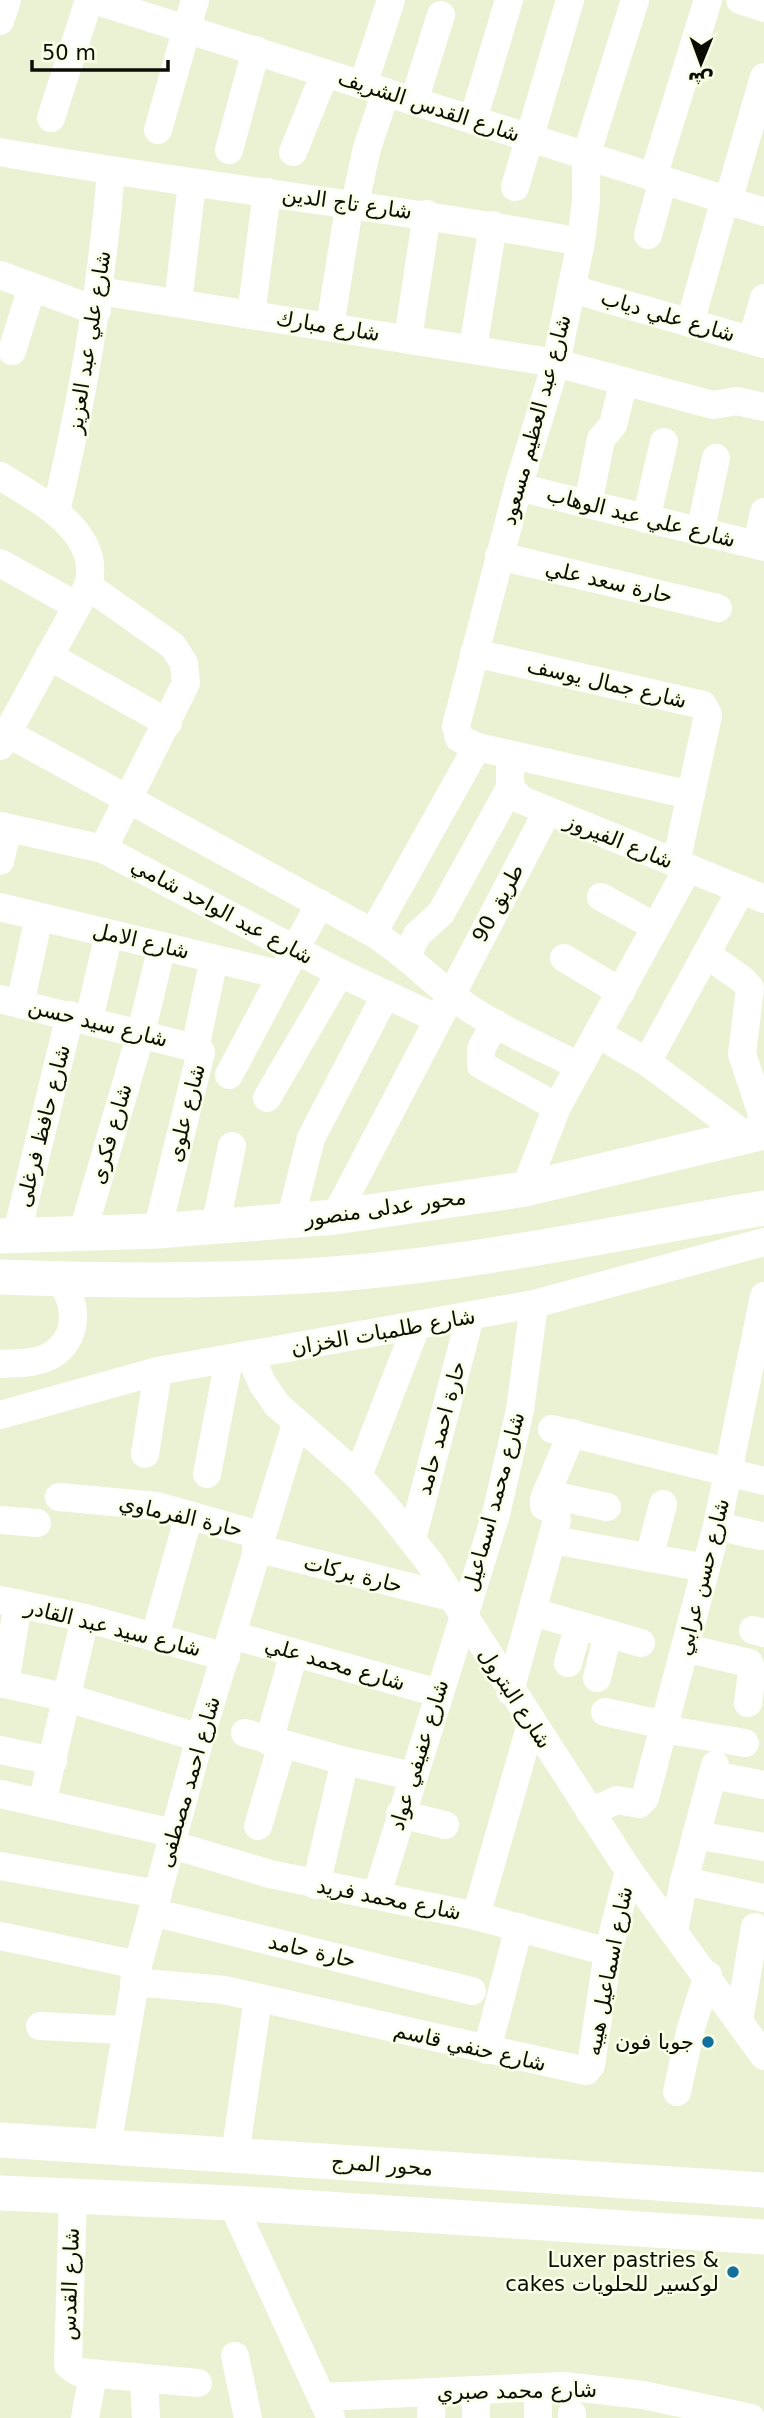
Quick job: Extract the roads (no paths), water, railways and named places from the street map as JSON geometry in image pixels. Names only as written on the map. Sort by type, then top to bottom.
[{"type":"main road","name":"محور عدلى منصور","points":[[8,1237],[157,1231],[335,1217],[525,1189],[758,1129]]},
{"type":"main road","points":[[0,1277],[266,1278],[347,1273],[475,1257],[764,1208]]},
{"type":"main road","name":"محور المرج","points":[[0,2140],[764,2190]]},
{"type":"main road","points":[[0,2193],[232,2203],[764,2237]]},
{"type":"street","points":[[0,21],[7,0]]},
{"type":"street","points":[[51,118],[92,0]]},
{"type":"street","name":"شارع القدس الشريف","points":[[92,0],[764,212]]},
{"type":"street","points":[[158,130],[195,0]]},
{"type":"street","points":[[330,327],[352,202],[367,148],[391,0]]},
{"type":"street","points":[[473,120],[509,0]]},
{"type":"street","points":[[515,187],[570,0]]},
{"type":"street","name":"شارع عبد العظيم مسعود","points":[[477,747],[459,738],[456,726],[518,487],[556,363],[581,242],[586,200],[586,156],[635,0]]},
{"type":"street","points":[[648,235],[658,179],[708,0]]},
{"type":"street","points":[[740,0],[764,8]]},
{"type":"street","points":[[414,101],[452,9]]},
{"type":"street","points":[[229,149],[256,50]]},
{"type":"street","points":[[293,152],[325,73]]},
{"type":"street","points":[[690,323],[764,77]]},
{"type":"street","name":"شارع تاج الدين","points":[[0,152],[192,183],[352,202],[581,242]]},
{"type":"street","name":"شارع علي عبد العزيز","points":[[56,511],[79,411],[98,301],[111,171]]},
{"type":"street","points":[[178,303],[192,183]]},
{"type":"street","points":[[251,314],[267,192]]},
{"type":"street","points":[[408,338],[427,214]]},
{"type":"street","points":[[473,348],[494,225]]},
{"type":"street","name":"شارع مبارك","points":[[0,275],[32,287],[98,301],[178,303],[473,348],[556,363],[713,405],[737,401],[764,407]]},
{"type":"street","points":[[12,351],[32,287]]},
{"type":"street","name":"شارع علي دياب","points":[[572,289],[758,342]]},
{"type":"street","points":[[758,342],[764,298]]},
{"type":"street","points":[[588,504],[601,439],[613,425],[624,381]]},
{"type":"street","points":[[646,519],[664,442]]},
{"type":"street","points":[[700,531],[716,457]]},
{"type":"street","points":[[0,476],[56,511],[90,553],[93,569],[83,596],[3,739],[128,799],[373,933],[407,955],[449,994],[495,1023],[579,1066]]},
{"type":"street","name":"شارع علي عبد الوهاب","points":[[518,487],[760,546]]},
{"type":"street","points":[[760,546],[764,512]]},
{"type":"street","name":"حارة سعد علي","points":[[499,556],[718,608]]},
{"type":"street","points":[[0,563],[83,596],[173,646],[184,663],[186,683],[103,849]]},
{"type":"street","name":"شارع جمال يوسف","points":[[474,653],[703,705],[708,715],[691,795],[682,866],[656,928],[557,1107],[525,1189]]},
{"type":"street","points":[[49,656],[168,723]]},
{"type":"street","points":[[373,933],[477,747],[691,795]]},
{"type":"street","points":[[407,955],[418,935],[441,913],[510,788],[510,755]]},
{"type":"street","name":"شارع الفيروز","points":[[510,788],[522,800],[547,812],[752,894]]},
{"type":"street","name":"طريق 90","points":[[335,1217],[436,1018],[547,812]]},
{"type":"street","points":[[0,862],[4,828]]},
{"type":"street","name":"شارع عبد الواحد شامي","points":[[4,828],[103,849],[340,973],[436,1018]]},
{"type":"street","points":[[646,1062],[706,954],[752,894]]},
{"type":"street","points":[[601,897],[656,928]]},
{"type":"street","points":[[229,1075],[320,903]]},
{"type":"street","name":"شارع الامل","points":[[0,908],[282,975]]},
{"type":"street","points":[[6,1007],[39,917]]},
{"type":"street","name":"شارع حافظ فرغلى","points":[[8,1237],[79,1017],[109,934]]},
{"type":"street","name":"شارع فكرى","points":[[82,1235],[163,946]]},
{"type":"street","points":[[706,954],[750,988],[742,1054],[758,1129]]},
{"type":"street","points":[[564,958],[621,992]]},
{"type":"street","name":"شارع علوى","points":[[157,1231],[201,1052],[195,1048],[214,959]]},
{"type":"street","points":[[267,1098],[340,973]]},
{"type":"street","points":[[290,1221],[311,1138],[386,994]]},
{"type":"street","name":"شارع سيد حسن","points":[[6,1007],[79,1017],[195,1048]]},
{"type":"street","points":[[495,1023],[481,1049],[481,1065],[557,1107]]},
{"type":"street","points":[[598,1034],[758,1129]]},
{"type":"street","points":[[215,1227],[232,1146]]},
{"type":"street","name":"شارع طلمبات الخزان","points":[[0,1415],[159,1371],[534,1304],[764,1242]]},
{"type":"street","points":[[0,1364],[35,1361],[62,1347],[70,1334],[74,1313],[68,1291],[59,1279]]},
{"type":"street","name":"شارع حسن عرابي","points":[[590,1812],[617,1800],[642,1802],[717,1526],[760,1349],[764,1296]]},
{"type":"street","name":"شارع محمد اسماعيل","points":[[456,1607],[509,1462],[529,1357],[534,1304]]},
{"type":"street","name":"حارة احمد حامد","points":[[412,1539],[470,1317]]},
{"type":"street","points":[[358,1476],[416,1327]]},
{"type":"street","points":[[207,1474],[240,1358]]},
{"type":"street","name":"شارع البترول","points":[[240,1358],[296,1423],[358,1476],[412,1539],[629,1871],[708,1975],[764,2056]]},
{"type":"street","points":[[145,1454],[159,1371]]},
{"type":"street","name":"شارع احمد مصطفى","points":[[107,2146],[136,1974],[201,1738],[296,1423]]},
{"type":"street","points":[[510,1691],[553,1540],[557,1516],[544,1506],[562,1431],[764,1480]]},
{"type":"street","points":[[546,1494],[607,1507]]},
{"type":"street","name":"حارة الفرماوي","points":[[60,1497],[124,1501],[189,1515],[258,1542]]},
{"type":"street","points":[[649,1558],[663,1504]]},
{"type":"street","points":[[155,1636],[189,1515]]},
{"type":"street","points":[[0,1520],[37,1522]]},
{"type":"street","points":[[717,1526],[761,1536]]},
{"type":"street","points":[[553,1540],[706,1568]]},
{"type":"street","name":"حارة بركات","points":[[258,1542],[456,1607]]},
{"type":"street","points":[[9,1602],[3,1684],[68,1698],[201,1738]]},
{"type":"street","name":"شارع سيد عبد القادر","points":[[9,1602],[155,1636],[229,1646]]},
{"type":"street","name":"شارع عفيفي عواد","points":[[377,1894],[438,1693],[456,1607]]},
{"type":"street","points":[[533,1612],[641,1643]]},
{"type":"street","points":[[42,1803],[85,1618]]},
{"type":"street","points":[[568,1663],[579,1625]]},
{"type":"street","points":[[597,1678],[608,1634]]},
{"type":"street","name":"شارع محمد علي","points":[[229,1646],[293,1653],[438,1693]]},
{"type":"street","points":[[685,1648],[749,1662],[752,1672],[748,1703]]},
{"type":"street","points":[[258,1826],[265,1740],[293,1653]]},
{"type":"street","points":[[605,1712],[745,1743]]},
{"type":"street","points":[[477,1916],[531,1724]]},
{"type":"street","points":[[265,1740],[412,1776]]},
{"type":"street","points":[[0,1751],[53,1761]]},
{"type":"street","points":[[316,1885],[345,1761]]},
{"type":"street","points":[[674,1930],[684,1881],[714,1770],[764,1785]]},
{"type":"street","name":"شارع محمد فريد","points":[[0,1794],[172,1839],[316,1885],[377,1894],[477,1916],[608,1952]]},
{"type":"street","points":[[400,1814],[445,1825]]},
{"type":"street","points":[[696,1835],[764,1847]]},
{"type":"street","name":"حارة حامد","points":[[0,1866],[155,1903],[472,1991]]},
{"type":"street","name":"شارع اسماعيل هيبه","points":[[589,2070],[608,1952],[629,1871]]},
{"type":"street","points":[[684,1881],[764,1898]]},
{"type":"street","points":[[487,2050],[519,1927]]},
{"type":"street","points":[[739,2021],[755,1975],[755,1927]]},
{"type":"street","name":"شارع حنفي قاسم","points":[[1,1944],[176,1984],[258,1998],[550,2065],[583,2072],[589,2070]]},
{"type":"street","points":[[677,2092],[691,2028],[708,1975]]},
{"type":"street","points":[[235,2155],[258,1998]]},
{"type":"street","points":[[40,2026],[125,2030]]},
{"type":"street","name":"شارع القدس","points":[[73,2196],[68,2365],[78,2372],[198,2384]]},
{"type":"street","points":[[232,2203],[324,2411]]},
{"type":"street","points":[[235,2356],[248,2418]]},
{"type":"street","points":[[85,2418],[93,2374]]},
{"type":"street","points":[[144,2378],[146,2418]]},
{"type":"street","points":[[538,2387],[538,2418]]},
{"type":"street","name":"شارع محمد صبري","points":[[324,2411],[431,2405],[476,2390],[538,2387],[601,2389],[642,2406],[748,2418]]},
{"type":"street","points":[[476,2390],[477,2418]]},
{"type":"place","name":"جوبا فون","points":[[708,2042]]},
{"type":"place","name":"Luxer pastries & cakes لوكسير للحلويات","points":[[733,2272]]}]
